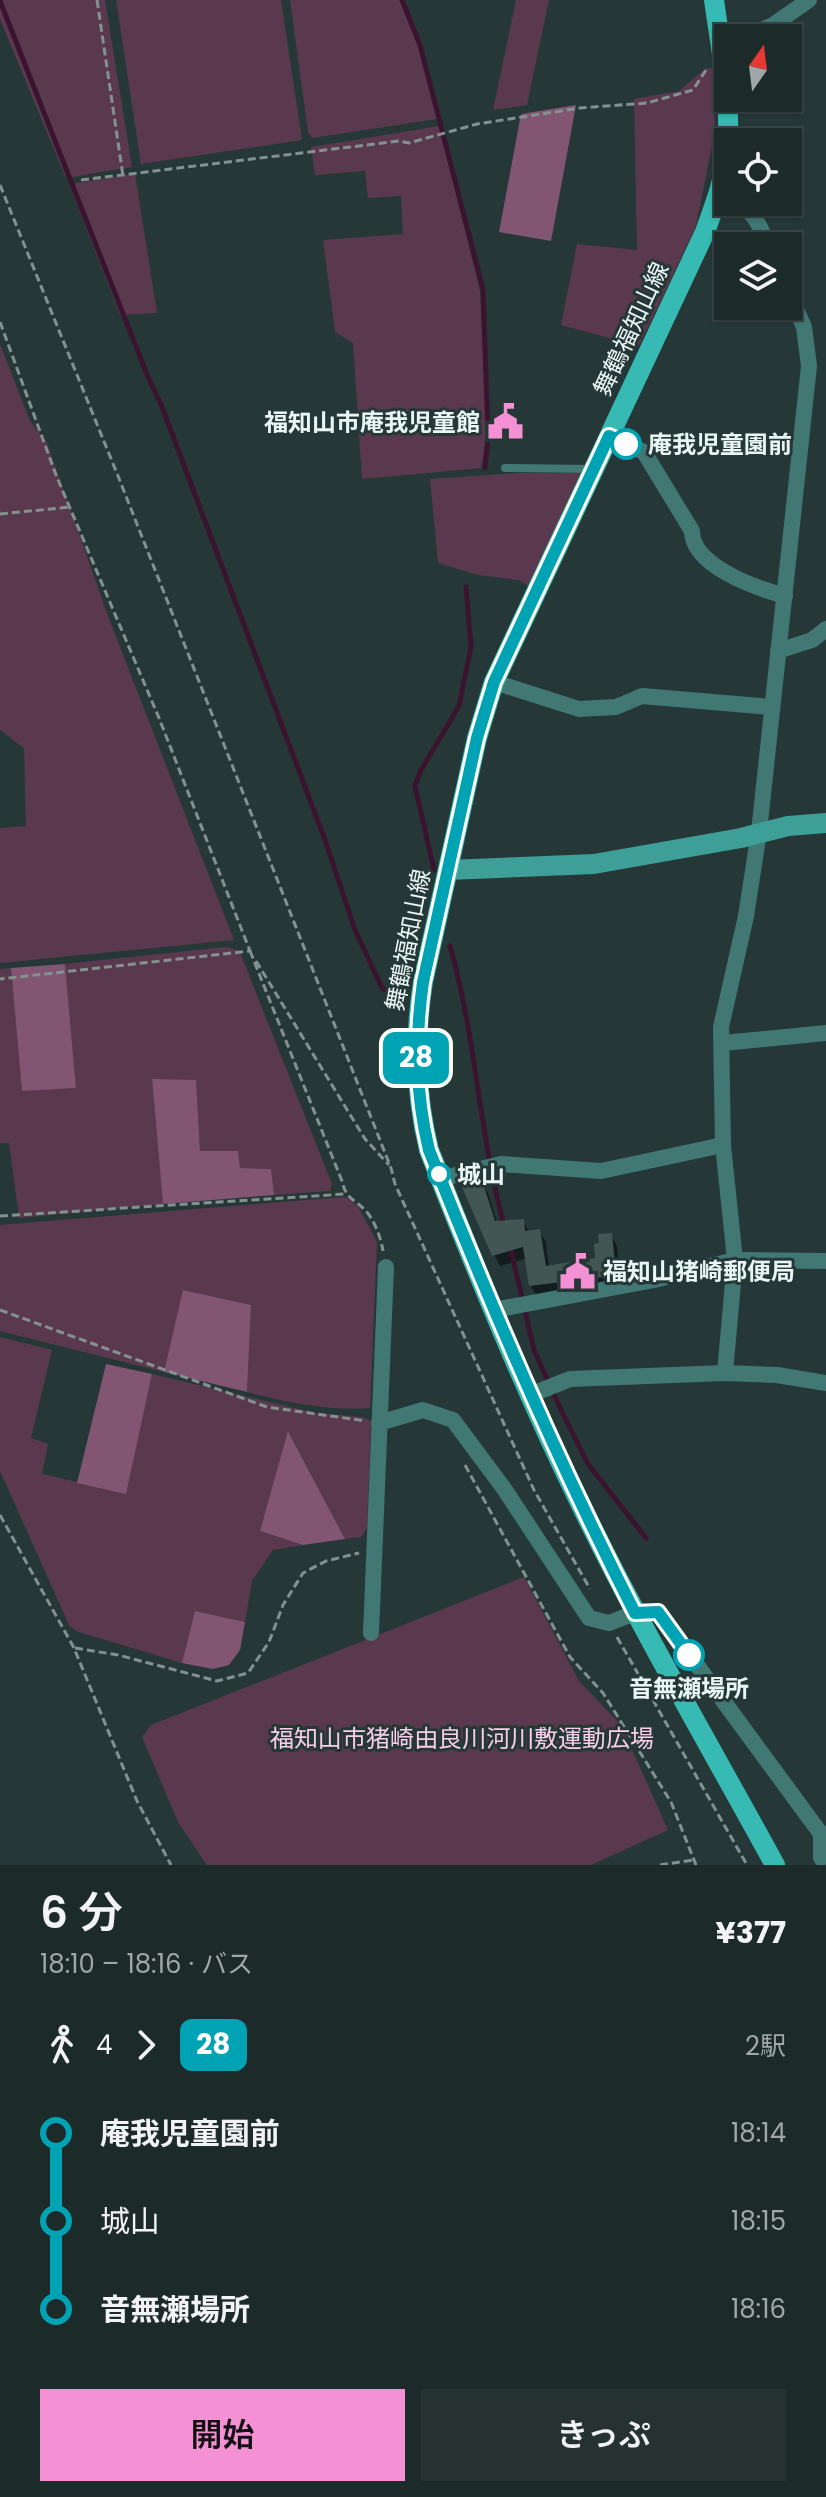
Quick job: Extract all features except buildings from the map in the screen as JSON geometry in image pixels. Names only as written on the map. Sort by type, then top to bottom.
[{"type":"main road","name":"舞鶴福知山線","points":[[714,0],[719,24]]},
{"type":"main road","name":"舞鶴福知山線","points":[[716,216],[705,232],[494,682],[477,738],[423,982],[416,1054],[420,1112],[429,1150],[530,1395],[635,1613],[775,1865]]},
{"type":"street","points":[[774,24],[809,0]]},
{"type":"street","points":[[725,1373],[735,1260],[723,1145],[721,1027],[746,916],[759,832],[809,366],[801,320]]},
{"type":"street","points":[[809,366],[826,357]]},
{"type":"street","points":[[609,436],[644,452],[692,531],[692,541],[702,555],[731,575],[785,596]]},
{"type":"street","points":[[778,651],[812,640],[826,629]]},
{"type":"street","points":[[494,682],[579,709],[616,707],[642,696],[771,707]]},
{"type":"street","points":[[448,870],[594,864],[741,838],[788,826],[826,823]]},
{"type":"street","points":[[723,1043],[826,1033]]},
{"type":"street","points":[[440,1179],[501,1164],[601,1171],[723,1145]]},
{"type":"street","points":[[494,1310],[654,1280],[735,1260],[826,1261]]},
{"type":"street","points":[[371,1633],[386,1267]]},
{"type":"street","points":[[530,1395],[570,1379],[725,1373],[777,1375],[826,1383]]},
{"type":"street","points":[[379,1423],[423,1410],[453,1420],[505,1490],[589,1618],[609,1623],[635,1613],[658,1612],[823,1834],[821,1858]]},
{"type":"lane","points":[[505,468],[594,469]]},
{"type":"path","points":[[97,0],[123,176]]},
{"type":"path","points":[[81,180],[399,141],[409,143],[477,124],[580,108],[647,103],[693,90],[714,60]]},
{"type":"path","points":[[0,185],[118,476],[395,1184],[534,1490],[594,1597]]},
{"type":"path","points":[[0,322],[70,507],[159,718],[337,1166],[345,1194],[368,1212],[382,1242],[386,1267]]},
{"type":"path","points":[[0,514],[70,507]]},
{"type":"path","points":[[250,951],[365,1139],[391,1168]]},
{"type":"path","points":[[0,979],[250,951]]},
{"type":"path","points":[[0,1216],[345,1194]]},
{"type":"path","points":[[0,1310],[267,1407],[379,1423]]},
{"type":"path","points":[[461,1456],[570,1657],[603,1693],[671,1802],[695,1863],[660,1865]]},
{"type":"path","points":[[0,1515],[74,1648],[137,1801],[171,1865]]},
{"type":"path","points":[[74,1648],[118,1655],[217,1681],[248,1673],[269,1642],[283,1605],[303,1573],[326,1561],[374,1549]]},
{"type":"path","points":[[609,1623],[747,1865]]},
{"type":"green space","points":[[0,0],[105,0],[132,167],[66,178],[0,19]]},
{"type":"green space","points":[[116,0],[281,0],[302,140],[141,164]]},
{"type":"green space","points":[[290,0],[402,0],[419,45],[437,119],[312,138],[308,132]]},
{"type":"green space","points":[[516,0],[549,0],[527,105],[493,110]]},
{"type":"green space","points":[[706,68],[712,68],[714,136],[696,226],[639,346],[561,325],[577,244],[637,250],[634,99],[679,91]]},
{"type":"green space","points":[[439,126],[480,291],[487,436],[481,468],[362,479],[353,343],[335,332],[323,240],[403,234],[401,196],[368,198],[365,171],[315,175],[311,147]]},
{"type":"green space","points":[[135,174],[157,313],[120,315],[70,186]]},
{"type":"green space","points":[[0,344],[30,421],[47,443],[108,616],[234,940],[0,963],[0,828],[26,826],[24,748],[0,730]]},
{"type":"green space","points":[[519,473],[584,473],[533,589],[519,580],[478,575],[438,563],[430,479]]},
{"type":"green space","points":[[225,947],[239,950],[332,1184],[330,1191],[274,1195],[271,1169],[240,1168],[238,1151],[200,1151],[196,1081],[152,1080],[163,1204],[19,1218],[9,1143],[0,1143],[0,969],[11,968],[22,1090],[76,1088],[65,964]]},
{"type":"green space","points":[[343,1197],[359,1208],[377,1242],[370,1408],[308,1405],[247,1392],[251,1305],[184,1290],[164,1372],[0,1331],[0,1225]]},
{"type":"green space","points":[[0,1337],[52,1350],[31,1438],[48,1444],[42,1474],[126,1493],[152,1374],[316,1413],[362,1417],[371,1421],[367,1528],[361,1537],[345,1539],[289,1432],[260,1531],[303,1545],[273,1550],[252,1581],[245,1622],[195,1611],[182,1663],[76,1631],[69,1625],[0,1471]]},
{"type":"green space","name":"福知山市猪崎由良川河川敷運動広場","points":[[524,1577],[579,1681],[621,1725],[668,1830],[591,1865],[207,1865],[178,1822],[142,1737],[151,1725]]},
{"type":"shaded area","points":[[576,105],[551,241],[499,232],[521,114]]},
{"type":"shaded area","points":[[65,964],[76,1088],[22,1091],[11,968]]},
{"type":"shaded area","points":[[152,1079],[196,1080],[200,1151],[238,1151],[240,1168],[271,1169],[274,1195],[163,1204]]},
{"type":"shaded area","points":[[183,1290],[251,1305],[247,1392],[164,1372]]},
{"type":"shaded area","points":[[106,1364],[152,1374],[126,1494],[77,1483]]},
{"type":"shaded area","points":[[288,1431],[345,1539],[303,1545],[260,1531]]},
{"type":"shaded area","points":[[195,1611],[245,1622],[240,1650],[229,1665],[213,1669],[182,1663]]},
{"type":"waterway","points":[[402,0],[420,45],[483,289],[488,436],[485,468]]},
{"type":"waterway","points":[[0,1],[162,407],[325,840],[355,930],[382,988],[397,995]]},
{"type":"waterway","points":[[434,870],[415,786],[421,770],[459,706],[471,647],[466,587]]},
{"type":"waterway","points":[[450,946],[466,1015],[504,1225]]},
{"type":"waterway","points":[[510,1246],[534,1350],[561,1410],[588,1464],[646,1538]]},
{"type":"bus line","name":"28","points":[[626,444],[609,436],[494,682],[477,738],[423,982],[417,1023],[416,1069],[420,1112],[429,1150],[530,1395],[581,1506],[635,1613],[658,1612],[689,1655]]},
{"type":"place","name":"福知山市庵我児童館","points":[[506,422]]},
{"type":"place","name":"庵我児童園前","points":[[626,444]]},
{"type":"place","name":"城山","points":[[439,1174]]},
{"type":"place","name":"福知山猪崎郵便局","points":[[577,1271]]},
{"type":"place","name":"音無瀬場所","points":[[689,1655]]}]
